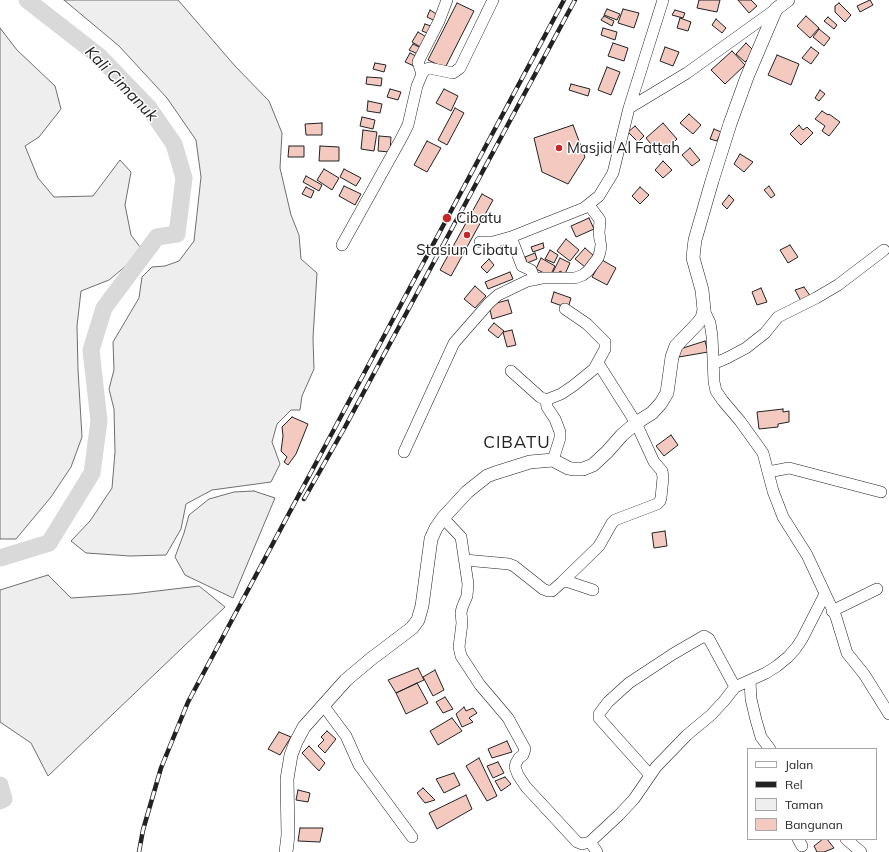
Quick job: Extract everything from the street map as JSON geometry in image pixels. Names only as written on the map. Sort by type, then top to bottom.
[{"type":"main road","points":[[286,852],[288,834],[287,779],[291,755],[304,727],[346,680],[412,628],[418,620],[422,606],[431,539],[443,518],[467,492],[487,476],[495,473],[530,462],[553,460],[568,468],[578,469],[588,467],[598,462],[622,435],[636,423],[652,413],[667,393],[672,357],[676,346],[702,318],[704,310],[702,290],[694,258],[695,240],[712,181],[747,77],[776,9],[788,0]]},
{"type":"street","points":[[422,74],[418,62],[439,21],[447,0]]},
{"type":"street","points":[[342,245],[408,125],[417,86],[422,74],[429,68],[452,73],[460,68],[493,0]]},
{"type":"street","points":[[480,242],[493,242],[511,236],[589,205],[599,196],[613,173],[629,108],[663,0]]},
{"type":"street","points":[[629,108],[687,73],[776,9]]},
{"type":"street","points":[[404,452],[454,343],[489,303],[498,296],[527,282],[542,278],[574,278],[583,275],[594,264],[600,252],[600,220],[589,205]]},
{"type":"street","points":[[511,236],[522,266],[531,270],[535,280]]},
{"type":"street","points":[[713,364],[746,348],[765,333],[778,317],[838,285],[884,250]]},
{"type":"street","points":[[511,371],[540,397],[546,400],[561,394],[591,372],[606,349],[605,342],[587,324],[565,309]]},
{"type":"street","points":[[704,310],[710,323],[714,382],[716,391],[764,453],[773,491],[783,517],[807,555],[836,618],[847,653],[864,674],[889,714]]},
{"type":"street","points":[[465,560],[509,564],[514,566],[543,589],[552,591],[599,546],[615,520],[660,501],[663,477],[662,471],[654,462],[636,423],[598,363]]},
{"type":"street","points":[[546,400],[547,408],[555,419],[560,432],[560,438],[553,460]]},
{"type":"street","points":[[768,472],[789,468],[881,492]]},
{"type":"street","points":[[443,518],[461,537],[465,560],[468,590],[462,612],[459,646],[461,656],[480,685],[508,718],[518,734],[525,752],[516,763],[515,767],[518,775],[526,787],[577,842],[582,844],[590,842],[619,816],[634,799],[656,766],[687,735],[711,715],[735,687],[777,666],[796,648],[808,629],[825,594]]},
{"type":"street","points":[[563,581],[593,590]]},
{"type":"street","points":[[832,611],[877,589]]},
{"type":"street","points":[[650,775],[599,718],[599,714],[608,702],[634,679],[704,636],[709,639],[735,687]]},
{"type":"street","points":[[750,680],[751,699],[756,720],[761,737],[769,748]]},
{"type":"street","points":[[323,705],[343,732],[359,765],[412,837]]},
{"type":"street","points":[[847,840],[861,852]]},
{"type":"street","points":[[590,842],[597,852]]},
{"type":"green space","points":[[64,0],[178,0],[235,66],[269,101],[282,133],[280,168],[291,215],[299,235],[301,259],[317,273],[313,338],[314,369],[302,396],[300,410],[291,410],[277,424],[272,442],[280,464],[271,482],[212,490],[186,504],[181,529],[166,555],[130,556],[86,553],[71,541],[90,521],[112,488],[115,452],[114,409],[109,389],[114,370],[113,342],[139,298],[142,277],[152,267],[165,266],[179,261],[194,241],[201,177],[196,140],[167,98],[119,46]]},
{"type":"green space","points":[[0,28],[17,50],[55,86],[61,109],[39,137],[25,146],[38,178],[54,197],[93,196],[120,160],[131,172],[125,205],[131,235],[146,255],[127,265],[109,280],[81,291],[77,326],[82,437],[71,467],[51,497],[16,539],[0,539]]},
{"type":"green space","points":[[254,491],[275,498],[233,598],[185,575],[175,557],[189,515],[209,499],[234,492]]},
{"type":"green space","points":[[48,575],[71,598],[132,594],[199,586],[225,607],[48,776],[31,743],[0,722],[0,590]]},
{"type":"building","points":[[699,0],[720,0],[717,12],[697,8]]},
{"type":"building","points":[[738,0],[751,0],[757,6],[749,13]]},
{"type":"building","points":[[870,0],[873,5],[860,12],[857,6]]},
{"type":"building","points":[[457,3],[474,11],[445,68],[428,60]]},
{"type":"building","points":[[839,3],[851,15],[845,22],[835,12],[835,6]]},
{"type":"building","points":[[607,9],[620,14],[617,20],[604,15]]},
{"type":"building","points":[[623,9],[639,13],[634,28],[618,23]]},
{"type":"building","points":[[430,10],[438,15],[435,21],[427,17]]},
{"type":"building","points":[[675,10],[685,13],[683,18],[672,15]]},
{"type":"building","points":[[604,16],[614,21],[612,26],[601,20]]},
{"type":"building","points":[[806,16],[819,28],[810,38],[797,26]]},
{"type":"building","points":[[828,17],[837,25],[834,29],[824,21]]},
{"type":"building","points":[[680,18],[691,22],[688,31],[677,28]]},
{"type":"building","points":[[716,19],[726,28],[722,33],[712,25]]},
{"type":"building","points":[[425,24],[434,27],[430,34],[422,31]]},
{"type":"building","points":[[603,28],[617,32],[615,40],[601,35]]},
{"type":"building","points":[[819,29],[830,38],[824,46],[813,37]]},
{"type":"building","points":[[418,32],[428,38],[422,48],[412,42]]},
{"type":"building","points":[[613,43],[628,48],[624,61],[608,56]]},
{"type":"building","points":[[746,43],[755,52],[745,62],[736,54]]},
{"type":"building","points":[[413,44],[423,49],[420,55],[409,50]]},
{"type":"building","points":[[665,47],[679,52],[673,66],[660,61]]},
{"type":"building","points":[[811,47],[819,53],[811,64],[802,58]]},
{"type":"building","points":[[732,51],[745,65],[725,84],[711,70]]},
{"type":"building","points":[[410,53],[418,57],[414,66],[405,62]]},
{"type":"building","points":[[777,55],[799,64],[791,85],[768,75]]},
{"type":"building","points":[[375,63],[386,65],[384,72],[373,69]]},
{"type":"building","points":[[607,67],[620,72],[611,95],[598,90]]},
{"type":"building","points":[[367,77],[382,78],[381,86],[366,84]]},
{"type":"building","points":[[571,84],[590,89],[588,96],[569,90]]},
{"type":"building","points":[[390,89],[401,92],[398,100],[387,97]]},
{"type":"building","points":[[444,89],[458,96],[451,111],[436,103]]},
{"type":"building","points":[[820,90],[825,94],[819,101],[815,98]]},
{"type":"building","points":[[368,101],[382,104],[380,113],[367,111]]},
{"type":"building","points":[[455,108],[464,113],[447,145],[438,140]]},
{"type":"building","points":[[822,111],[840,122],[829,136],[822,131],[825,126],[815,119]]},
{"type":"building","points":[[689,114],[701,125],[693,134],[680,123]]},
{"type":"building","points":[[362,117],[375,120],[373,129],[360,126]]},
{"type":"building","points":[[322,123],[322,135],[306,135],[305,124]]},
{"type":"building","points":[[663,123],[677,139],[660,155],[646,138]]},
{"type":"building","name":"Masjid Al Fattah","points":[[573,125],[585,157],[568,184],[542,172],[534,138]]},
{"type":"building","points":[[799,125],[803,130],[807,127],[813,133],[801,145],[790,134]]},
{"type":"building","points":[[635,126],[644,136],[638,142],[628,132]]},
{"type":"building","points":[[714,129],[721,132],[717,141],[710,139]]},
{"type":"building","points":[[363,130],[377,132],[374,151],[361,149]]},
{"type":"building","points":[[379,136],[391,137],[390,152],[378,151]]},
{"type":"building","points":[[427,141],[441,148],[427,172],[414,165]]},
{"type":"building","points":[[289,146],[304,146],[304,157],[288,157]]},
{"type":"building","points":[[320,146],[339,147],[339,161],[319,161]]},
{"type":"building","points":[[690,148],[700,160],[692,166],[682,155]]},
{"type":"building","points":[[740,154],[753,162],[744,172],[734,164]]},
{"type":"building","points":[[663,161],[672,170],[663,178],[655,170]]},
{"type":"building","points":[[324,169],[339,178],[332,190],[317,180]]},
{"type":"building","points":[[344,169],[361,178],[356,186],[340,177]]},
{"type":"building","points":[[306,176],[322,185],[319,191],[303,182]]},
{"type":"building","points":[[344,186],[361,194],[355,205],[339,196]]},
{"type":"building","points":[[769,186],[775,195],[771,198],[764,190]]},
{"type":"building","points":[[306,187],[314,191],[311,198],[302,194]]},
{"type":"building","points":[[640,187],[649,195],[640,204],[632,196]]},
{"type":"building","name":"Stasiun Cibatu","points":[[482,194],[493,200],[451,276],[440,270]]},
{"type":"building","points":[[729,195],[734,200],[727,209],[722,204]]},
{"type":"building","points":[[589,218],[594,229],[576,237],[571,226]]},
{"type":"building","points":[[566,239],[579,250],[570,261],[557,251]]},
{"type":"building","points":[[543,243],[544,248],[533,252],[531,247]]},
{"type":"building","points":[[790,245],[798,257],[788,263],[780,250]]},
{"type":"building","points":[[585,248],[594,256],[585,267],[575,259]]},
{"type":"building","points":[[550,250],[558,255],[554,263],[545,259]]},
{"type":"building","points":[[535,253],[537,259],[527,263],[525,257]]},
{"type":"building","points":[[541,258],[555,266],[550,276],[536,269]]},
{"type":"building","points":[[560,258],[570,263],[565,274],[560,271],[557,276],[552,274]]},
{"type":"building","points":[[489,259],[494,265],[487,273],[481,267]]},
{"type":"building","points":[[602,260],[616,268],[607,285],[592,277]]},
{"type":"building","points":[[510,272],[513,279],[488,289],[485,282]]},
{"type":"building","points":[[475,286],[486,296],[475,308],[464,299]]},
{"type":"building","points":[[804,287],[811,297],[801,301],[795,290]]},
{"type":"building","points":[[761,288],[767,302],[757,305],[752,292]]},
{"type":"building","points":[[554,292],[571,298],[568,308],[551,302]]},
{"type":"building","points":[[508,300],[512,313],[492,319],[489,305]]},
{"type":"building","points":[[494,323],[504,331],[498,338],[488,330]]},
{"type":"building","points":[[512,330],[516,345],[507,347],[503,332]]},
{"type":"building","points":[[705,341],[708,352],[679,357],[680,349]]},
{"type":"building","points":[[783,409],[783,412],[789,411],[789,422],[778,424],[778,427],[759,429],[757,412]]},
{"type":"building","points":[[292,417],[308,424],[296,454],[288,465],[284,462],[287,457],[281,451],[283,436],[282,427]]},
{"type":"building","points":[[671,435],[678,445],[664,456],[656,446]]},
{"type":"building","points":[[665,531],[667,546],[654,548],[652,533]]},
{"type":"building","points":[[418,668],[424,680],[396,693],[388,680]]},
{"type":"building","points":[[435,670],[444,690],[433,696],[423,677]]},
{"type":"building","points":[[417,683],[428,703],[406,714],[396,693]]},
{"type":"building","points":[[445,697],[453,709],[443,713],[436,702]]},
{"type":"building","points":[[464,707],[466,711],[473,708],[477,713],[469,718],[473,722],[462,727],[456,714]]},
{"type":"building","points":[[452,718],[462,731],[438,745],[430,731]]},
{"type":"building","points":[[327,731],[336,739],[325,753],[318,746],[324,740],[321,737]]},
{"type":"building","points":[[279,732],[291,737],[280,755],[268,749]]},
{"type":"building","points":[[507,741],[512,752],[492,758],[488,749]]},
{"type":"building","points":[[309,746],[325,763],[319,771],[302,753]]},
{"type":"building","points":[[479,758],[497,796],[487,801],[466,766]]},
{"type":"building","points":[[498,762],[504,773],[493,778],[487,766]]},
{"type":"building","points":[[454,773],[460,785],[444,793],[436,779]]},
{"type":"building","points":[[505,777],[511,784],[501,791],[495,781]]},
{"type":"building","points":[[423,788],[435,800],[425,803],[417,793]]},
{"type":"building","points":[[298,790],[310,793],[308,802],[296,800]]},
{"type":"building","points":[[466,795],[472,809],[437,829],[429,813]]},
{"type":"building","points":[[300,828],[323,828],[320,842],[298,841]]},
{"type":"building","points":[[822,840],[828,840],[834,848],[824,852],[817,852],[814,846]]},
{"type":"waterway","name":"Kali Cimanuk","points":[[0,558],[49,543],[92,473],[99,421],[91,350],[104,308],[157,237],[177,234],[184,178],[174,144],[149,108],[99,56],[27,0]]},
{"type":"waterway","name":"Kali Cimanuk","points":[[0,785],[4,799],[0,801]]},
{"type":"railway","points":[[139,852],[143,830],[161,768],[188,702],[564,0]]},
{"type":"railway","points":[[304,499],[345,427],[575,0]]},
{"type":"place","name":"Masjid Al Fattah","points":[[559,148]]},
{"type":"place","name":"Cibatu","points":[[447,218]]},
{"type":"place","name":"Stasiun Cibatu","points":[[467,235]]},
{"type":"district","name":"CIBATU","points":[[517,443]]}]
